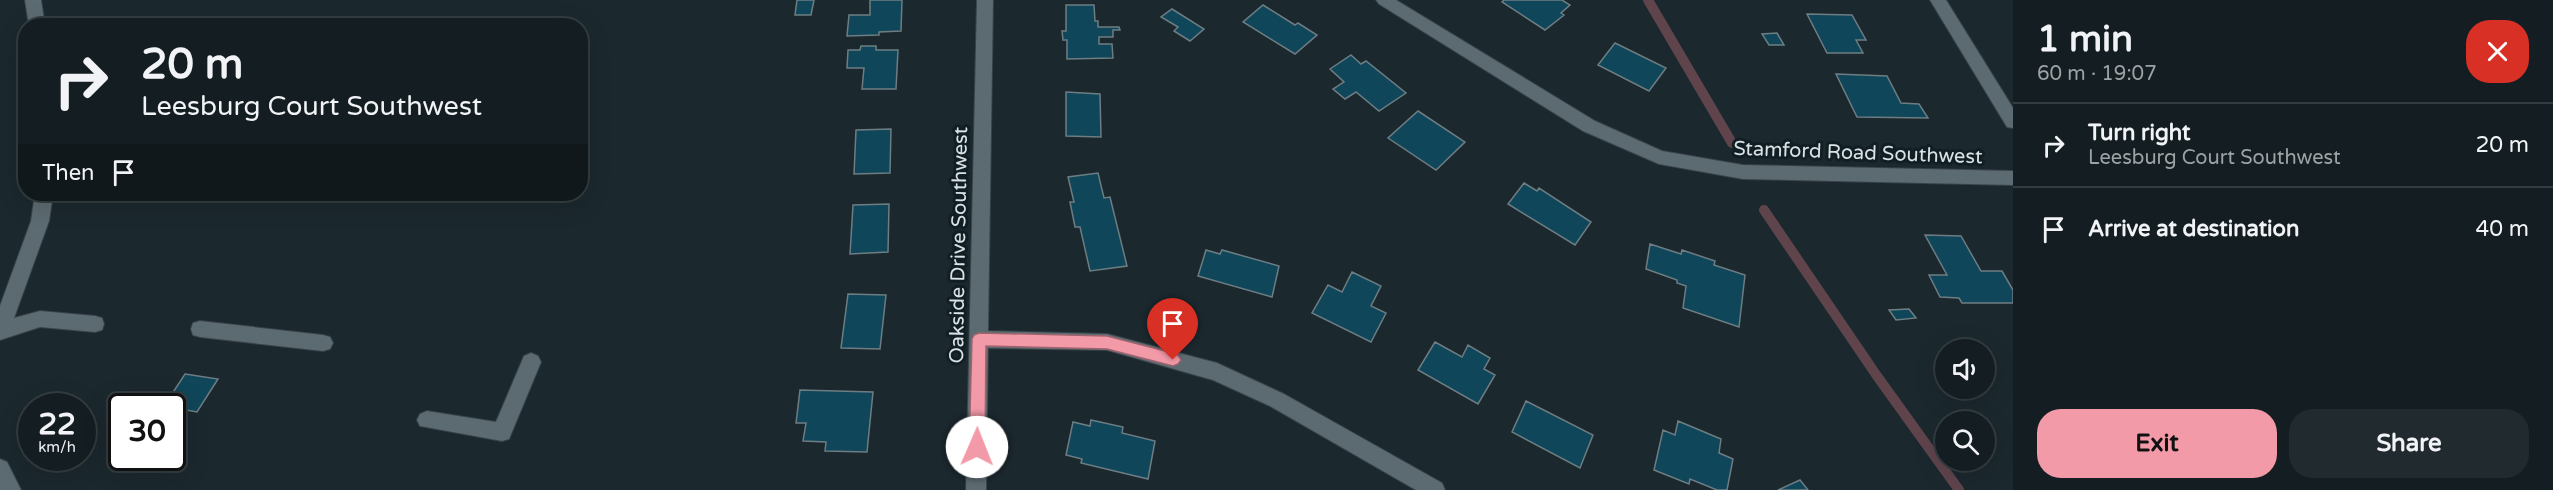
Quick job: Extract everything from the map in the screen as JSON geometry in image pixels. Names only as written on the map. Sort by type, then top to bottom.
[{"type":"street","points":[[33,0],[36,18]]},
{"type":"street","name":"Oakside Drive Southwest","points":[[976,490],[985,0]]},
{"type":"street","name":"Stamford Road Southwest","points":[[1384,0],[1589,126],[1659,157],[1743,172],[2013,178]]},
{"type":"street","points":[[1938,0],[2013,123]]},
{"type":"street","points":[[1,331],[40,221],[43,201]]},
{"type":"street","points":[[1,331],[40,320],[95,324]]},
{"type":"street","points":[[200,329],[323,343]]},
{"type":"street","points":[[979,339],[1107,342],[1217,372],[1277,400],[1435,490]]},
{"type":"street","points":[[427,420],[502,432],[531,362]]},
{"type":"street","points":[[0,469],[11,490]]},
{"type":"building","points":[[797,0],[814,0],[811,15],[795,15]]},
{"type":"building","points":[[870,0],[902,0],[901,31],[879,32],[879,35],[847,36],[849,15],[870,15]]},
{"type":"building","points":[[1504,0],[1562,0],[1570,5],[1561,13],[1564,15],[1545,30],[1502,2]]},
{"type":"building","points":[[1066,5],[1094,5],[1095,21],[1098,21],[1098,27],[1119,27],[1120,30],[1113,30],[1113,37],[1099,37],[1099,44],[1112,44],[1113,58],[1067,59],[1067,40],[1063,40],[1062,31],[1066,31]]},
{"type":"building","points":[[1263,5],[1295,25],[1298,23],[1317,35],[1295,54],[1243,22]]},
{"type":"building","points":[[1172,9],[1204,29],[1190,41],[1174,31],[1178,27],[1161,17]]},
{"type":"building","points":[[1807,14],[1852,15],[1866,40],[1856,40],[1863,53],[1827,53]]},
{"type":"building","points":[[1777,33],[1784,45],[1769,45],[1762,34]]},
{"type":"building","points":[[1615,43],[1666,68],[1649,91],[1598,65]]},
{"type":"building","points":[[861,46],[876,46],[876,50],[898,50],[896,89],[862,89],[864,68],[847,68],[848,50],[860,50]]},
{"type":"building","points":[[1351,55],[1361,64],[1366,61],[1406,93],[1379,111],[1356,92],[1345,99],[1333,89],[1344,82],[1330,69]]},
{"type":"building","points":[[1836,74],[1887,76],[1901,103],[1919,104],[1928,118],[1857,117]]},
{"type":"building","points":[[1066,92],[1100,94],[1101,137],[1066,136]]},
{"type":"building","points":[[1418,111],[1465,142],[1436,170],[1388,138]]},
{"type":"building","points":[[891,129],[890,173],[854,174],[856,130]]},
{"type":"building","points":[[1098,173],[1104,198],[1110,197],[1127,266],[1090,271],[1080,227],[1075,227],[1070,202],[1074,202],[1068,177]]},
{"type":"building","points":[[1524,183],[1537,191],[1539,188],[1591,222],[1575,245],[1508,204]]},
{"type":"building","points":[[889,204],[888,252],[850,254],[853,205]]},
{"type":"building","points":[[1925,235],[1961,236],[1981,271],[2002,271],[2013,290],[2013,303],[1962,303],[1959,298],[1940,297],[1929,275],[1947,275]]},
{"type":"building","points":[[1650,244],[1681,254],[1682,250],[1715,261],[1714,265],[1745,275],[1739,327],[1683,308],[1686,286],[1677,283],[1677,280],[1646,269]]},
{"type":"building","points":[[1206,250],[1220,254],[1222,250],[1279,266],[1272,297],[1198,276]]},
{"type":"building","points":[[1352,272],[1381,286],[1371,306],[1386,313],[1371,342],[1312,313],[1328,285],[1342,292]]},
{"type":"building","points":[[848,294],[886,295],[880,349],[841,348]]},
{"type":"building","points":[[1909,309],[1916,318],[1896,320],[1889,310]]},
{"type":"building","points":[[1435,342],[1462,357],[1468,345],[1490,358],[1484,369],[1495,375],[1478,404],[1418,370]]},
{"type":"building","points":[[185,374],[218,379],[197,412],[186,410],[186,393],[173,393]]},
{"type":"building","points":[[800,390],[873,392],[867,452],[825,451],[826,442],[803,441],[806,423],[796,423]]},
{"type":"building","points":[[1526,401],[1593,435],[1580,468],[1512,432]]},
{"type":"building","points":[[1091,420],[1123,427],[1122,433],[1155,441],[1148,479],[1081,463],[1082,459],[1066,455],[1073,422],[1090,426]]},
{"type":"building","points":[[1678,421],[1721,439],[1719,453],[1733,459],[1727,490],[1717,490],[1690,479],[1689,484],[1654,470],[1663,430],[1675,435]]},
{"type":"building","points":[[1800,480],[1808,490],[1778,490]]},
{"type":"waterway","points":[[1648,0],[1732,143]]},
{"type":"waterway","points":[[1764,210],[1877,376],[1959,490]]},
{"type":"route","points":[[977,447],[979,339],[1107,342],[1173,360]]}]
